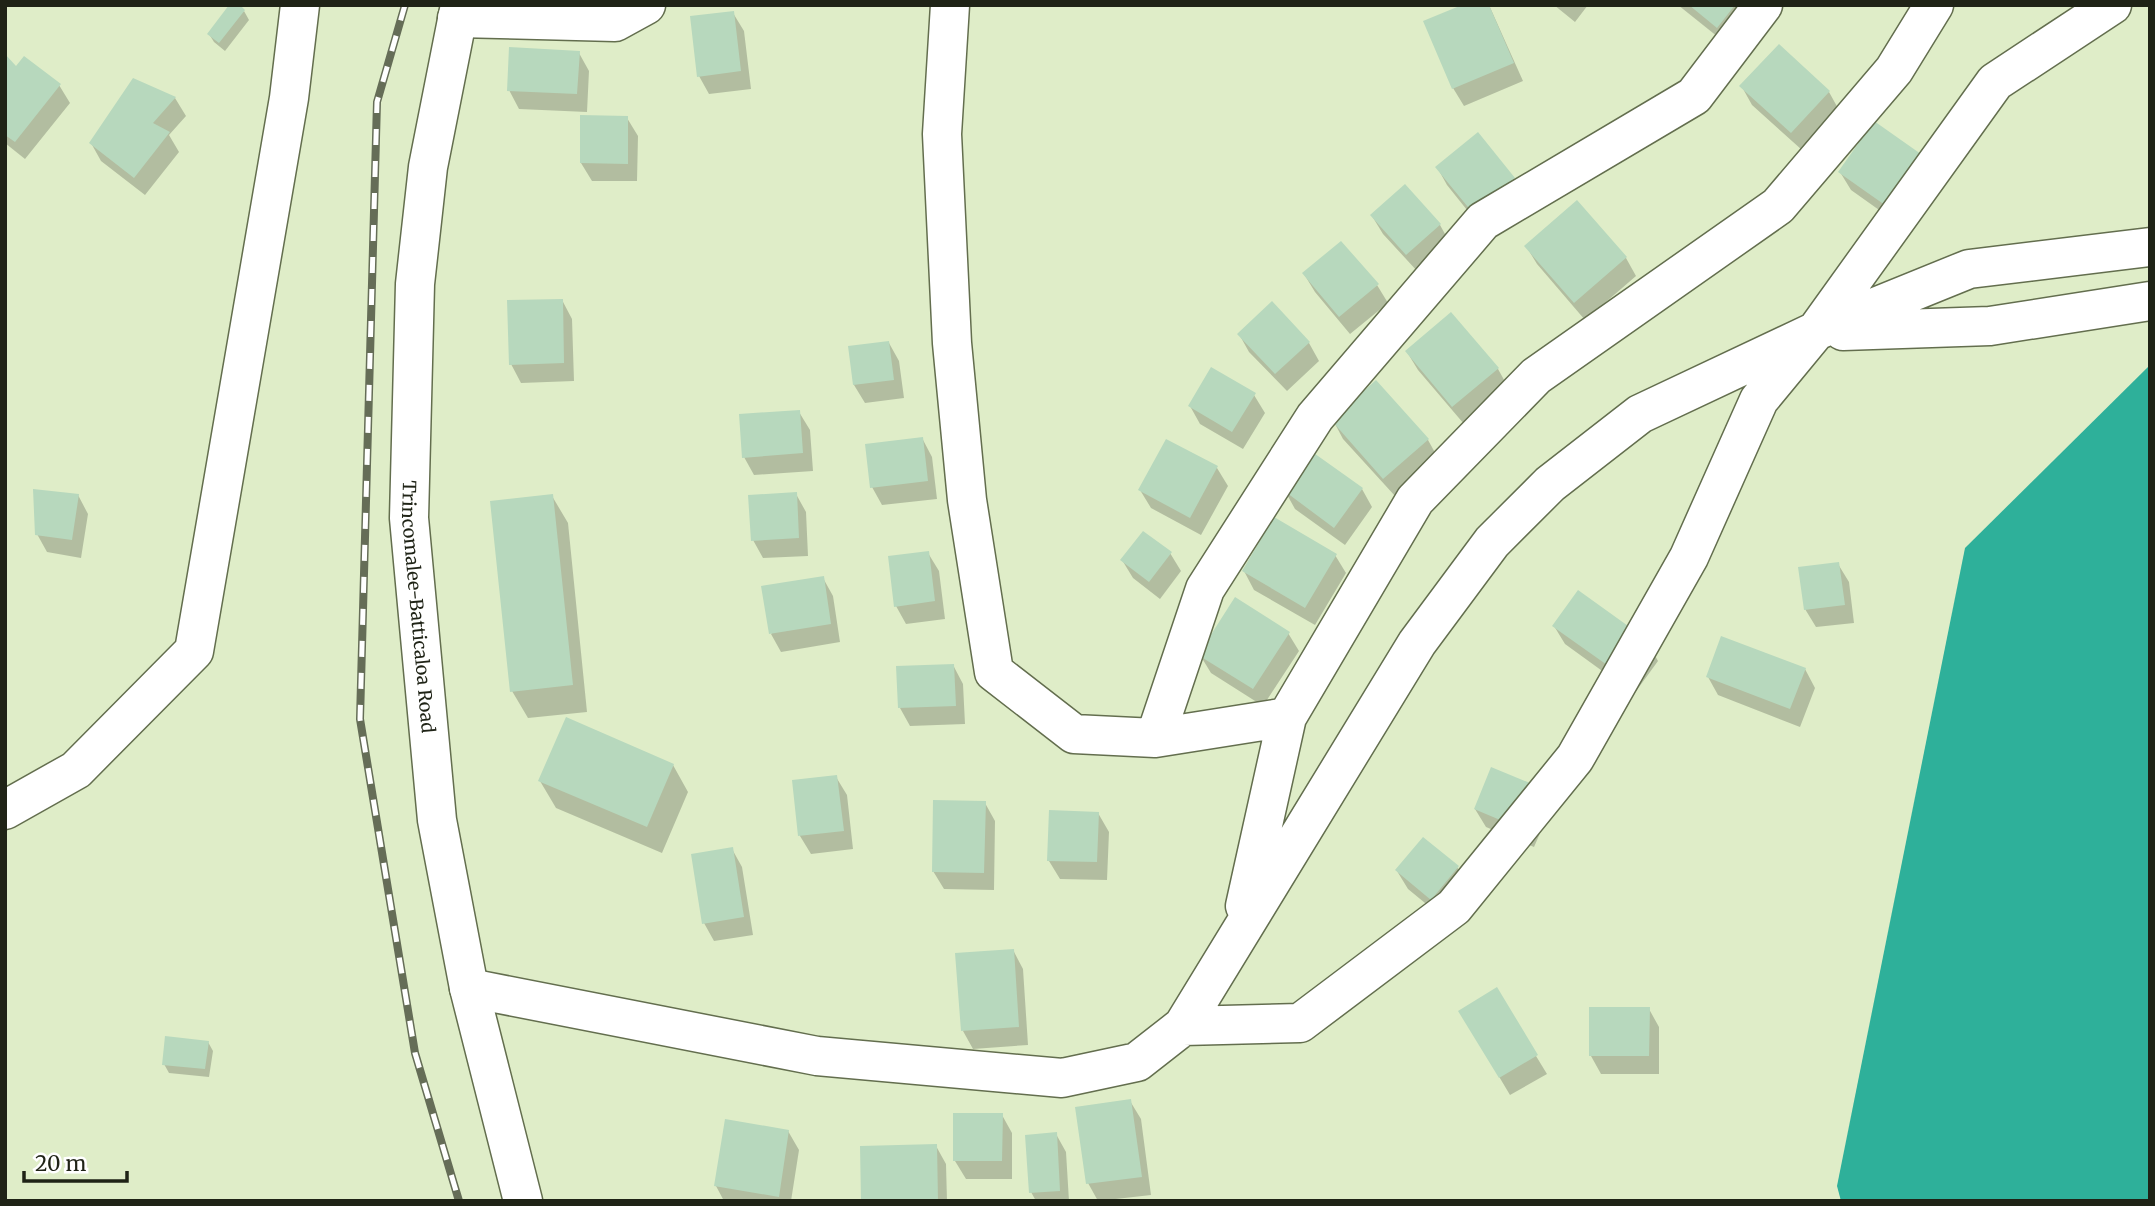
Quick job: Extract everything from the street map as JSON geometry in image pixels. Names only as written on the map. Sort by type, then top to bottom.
[{"type":"main road","points":[[5,810],[75,770],[194,651],[289,98],[300,5]]},
{"type":"main road","points":[[459,12],[615,22],[646,5]]},
{"type":"main road","points":[[950,5],[942,134],[952,343],[967,500],[994,672],[1074,734],[1155,738],[1287,717]]},
{"type":"main road","points":[[1155,738],[1205,589],[1315,417],[1483,221],[1694,96],[1763,5]]},
{"type":"main road","points":[[1238,935],[1287,717],[1415,500],[1536,376],[1778,206],[1894,70],[1934,5]]},
{"type":"main road","points":[[1183,1026],[1300,1023],[1454,907],[1575,758],[1689,556],[1759,400],[1816,331],[1995,82],[2112,5]]},
{"type":"main road","name":"Trincomalee-Batticaloa Road","points":[[459,12],[428,167],[415,284],[410,518],[437,821],[470,988],[523,1201]]},
{"type":"main road","points":[[470,988],[817,1056],[1062,1078],[1137,1062],[1183,1026],[1417,643],[1492,542],[1550,484],[1640,414],[1816,331],[1969,269],[2150,247]]},
{"type":"main road","points":[[1816,331],[1990,326],[2150,301]]},
{"type":"water","points":[[2149,366],[2150,1201],[1841,1201],[1837,1186],[1965,548]]},
{"type":"building","points":[[229,5],[240,5],[245,10],[219,43],[207,34]]},
{"type":"building","points":[[1462,5],[1489,5],[1514,63],[1452,89],[1423,21]]},
{"type":"building","points":[[1689,5],[1735,5],[1717,28]]},
{"type":"building","points":[[734,11],[741,71],[697,77],[690,16]]},
{"type":"building","points":[[1779,44],[1830,91],[1791,133],[1739,86]]},
{"type":"building","points":[[509,47],[580,51],[577,94],[507,91]]},
{"type":"building","points":[[5,54],[16,66],[24,56],[61,84],[15,142],[5,135]]},
{"type":"building","points":[[133,78],[176,97],[153,123],[170,132],[134,178],[89,143]]},
{"type":"building","points":[[580,115],[628,116],[628,164],[580,163]]},
{"type":"building","points":[[1874,121],[1928,159],[1892,210],[1838,172]]},
{"type":"building","points":[[1478,132],[1515,178],[1472,212],[1435,167]]},
{"type":"building","points":[[1405,184],[1441,224],[1406,255],[1370,215]]},
{"type":"building","points":[[1577,200],[1627,257],[1574,303],[1524,246]]},
{"type":"building","points":[[1341,241],[1379,284],[1339,317],[1302,273]]},
{"type":"building","points":[[563,299],[564,363],[509,365],[507,300]]},
{"type":"building","points":[[1272,301],[1310,342],[1275,374],[1237,334]]},
{"type":"building","points":[[1451,312],[1499,368],[1452,407],[1405,351]]},
{"type":"building","points":[[889,341],[894,380],[853,385],[848,346]]},
{"type":"building","points":[[1211,367],[1256,393],[1232,432],[1188,406]]},
{"type":"building","points":[[1376,380],[1429,439],[1383,479],[1331,420]]},
{"type":"building","points":[[800,410],[803,453],[742,458],[739,414]]},
{"type":"building","points":[[923,437],[928,481],[870,488],[865,444]]},
{"type":"building","points":[[1166,439],[1218,466],[1190,518],[1138,490]]},
{"type":"building","points":[[1311,451],[1363,488],[1334,528],[1283,490]]},
{"type":"building","points":[[33,489],[79,494],[72,540],[35,535]]},
{"type":"building","points":[[797,492],[799,538],[751,541],[748,495]]},
{"type":"building","points":[[553,494],[573,685],[510,692],[490,501]]},
{"type":"building","points":[[1274,517],[1337,554],[1305,608],[1242,571]]},
{"type":"building","points":[[1143,531],[1172,552],[1149,582],[1120,560]]},
{"type":"building","points":[[929,551],[935,601],[894,607],[888,556]]},
{"type":"building","points":[[1839,562],[1845,605],[1804,610],[1798,567]]},
{"type":"building","points":[[824,576],[831,624],[769,634],[761,586]]},
{"type":"building","points":[[1578,590],[1649,641],[1624,677],[1552,626]]},
{"type":"building","points":[[1235,597],[1290,632],[1253,689],[1198,655]]},
{"type":"building","points":[[1721,636],[1806,668],[1790,709],[1706,677]]},
{"type":"building","points":[[954,664],[956,706],[898,708],[896,666]]},
{"type":"building","points":[[566,717],[674,764],[647,827],[538,781]]},
{"type":"building","points":[[1491,767],[1542,788],[1524,830],[1474,809]]},
{"type":"building","points":[[837,775],[844,831],[798,836],[792,780]]},
{"type":"building","points":[[933,800],[986,801],[984,873],[932,872]]},
{"type":"building","points":[[1049,810],[1099,812],[1097,862],[1047,861]]},
{"type":"building","points":[[1423,837],[1459,866],[1431,900],[1395,870]]},
{"type":"building","points":[[733,847],[744,917],[702,924],[691,854]]},
{"type":"building","points":[[1014,949],[1019,1027],[961,1031],[955,953]]},
{"type":"building","points":[[1497,987],[1538,1055],[1499,1078],[1458,1011]]},
{"type":"building","points":[[1589,1007],[1650,1007],[1649,1056],[1589,1056]]},
{"type":"building","points":[[165,1036],[209,1041],[205,1069],[162,1065]]},
{"type":"building","points":[[1131,1099],[1142,1177],[1086,1184],[1075,1107]]},
{"type":"building","points":[[953,1113],[1003,1113],[1002,1161],[953,1161]]},
{"type":"building","points":[[725,1119],[789,1130],[779,1197],[714,1186]]},
{"type":"building","points":[[1057,1132],[1060,1191],[1029,1193],[1025,1135]]},
{"type":"building","points":[[937,1144],[938,1201],[861,1201],[860,1146]]},
{"type":"railway","points":[[405,5],[377,102],[360,719],[415,1053],[459,1201]]}]
